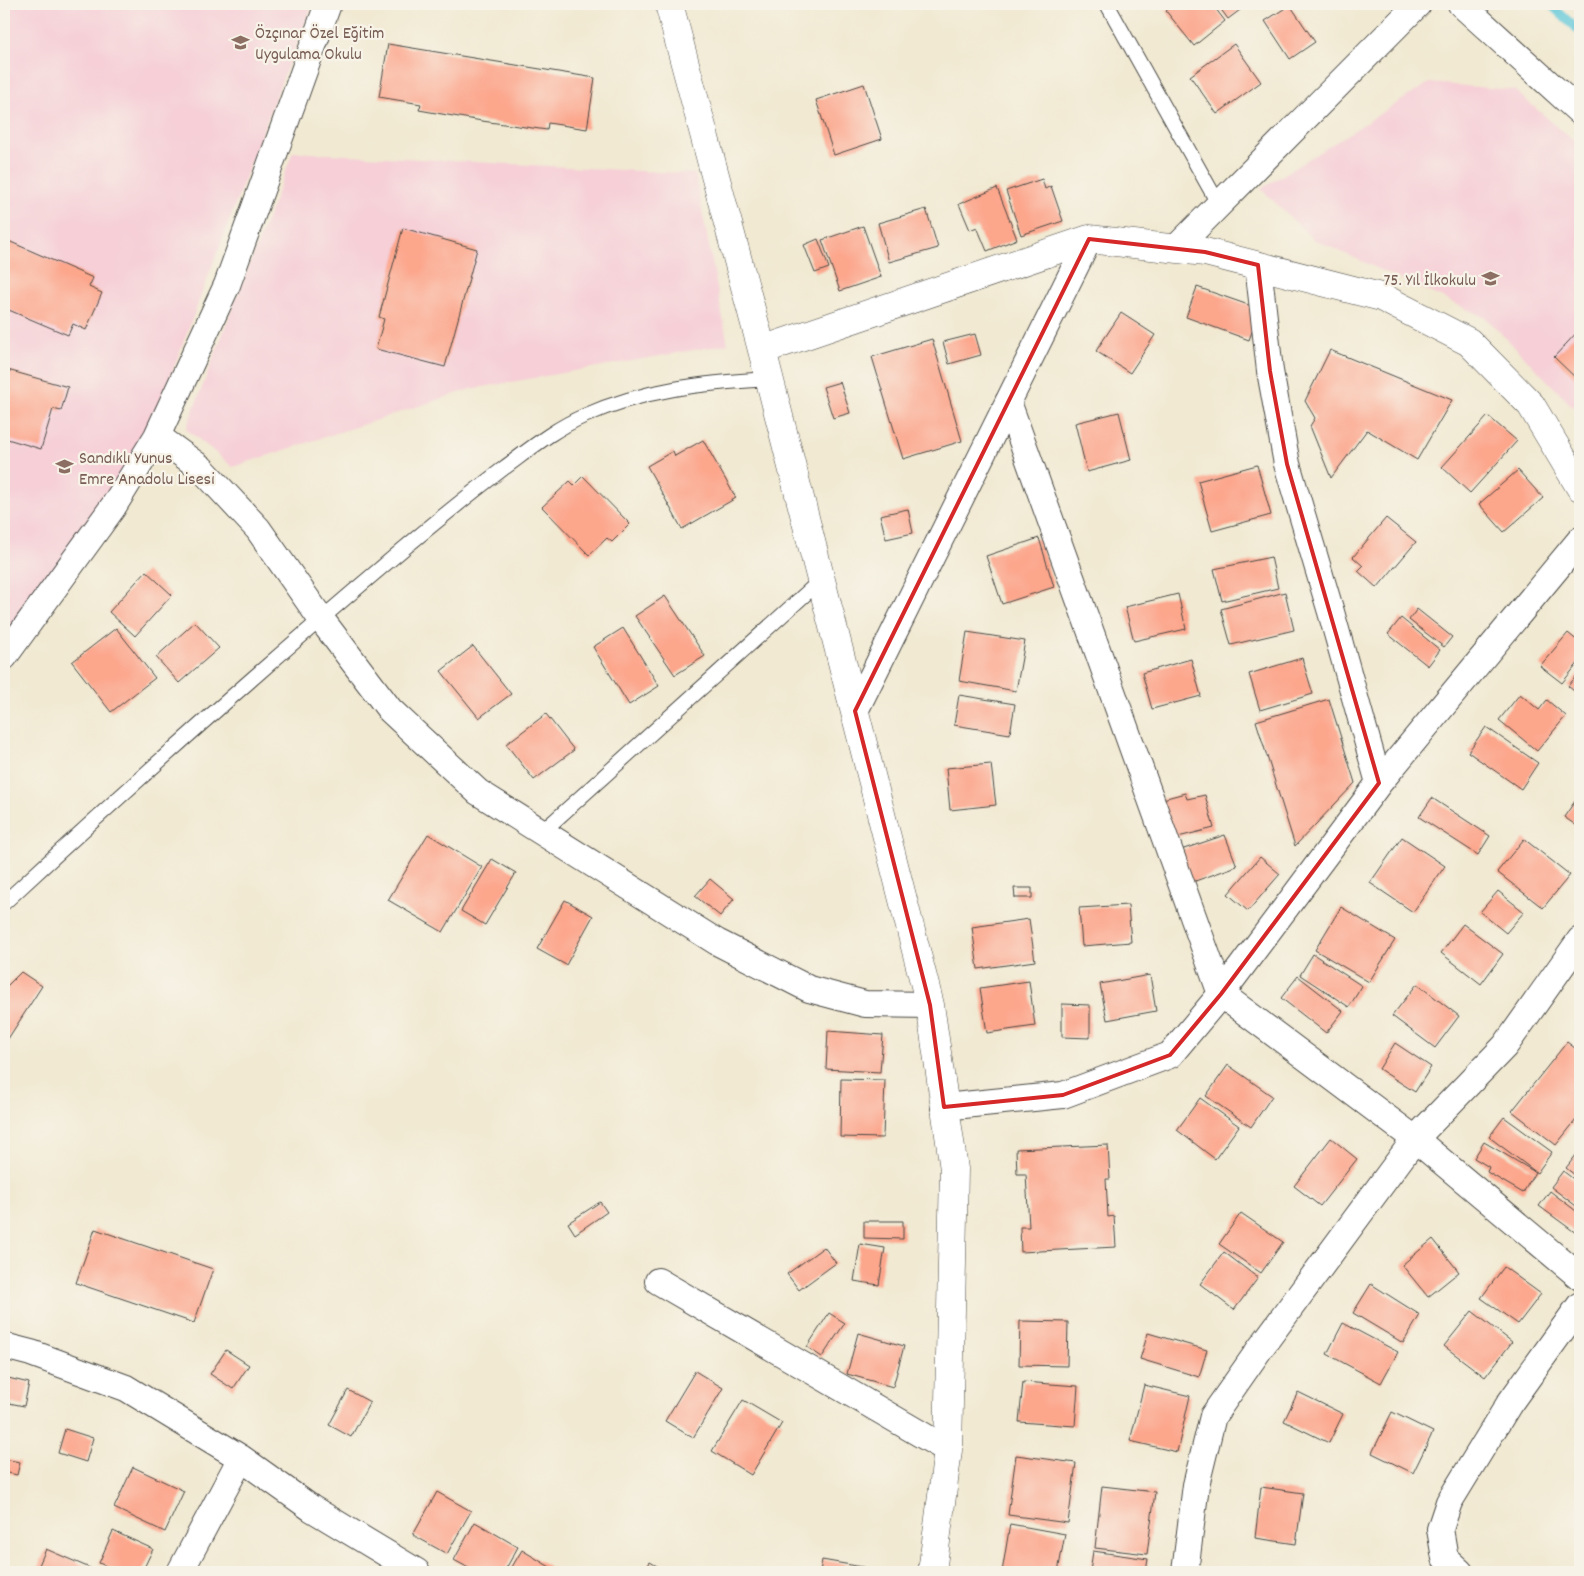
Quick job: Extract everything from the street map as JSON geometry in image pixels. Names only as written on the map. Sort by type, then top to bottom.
[{"type":"street","points":[[4,658],[113,507],[157,436],[227,285],[328,4]]},
{"type":"street","points":[[669,4],[762,350],[930,1005],[954,1170],[948,1450],[932,1572]]},
{"type":"street","points":[[1176,248],[1418,4]]},
{"type":"street","points":[[1477,9],[1580,112]]},
{"type":"street","points":[[762,350],[1089,239],[1205,252],[1381,297],[1469,342],[1531,405],[1580,487]]},
{"type":"street","points":[[854,711],[1089,239]]},
{"type":"street","points":[[1258,265],[1270,372],[1287,464],[1332,612],[1379,783]]},
{"type":"street","points":[[1008,402],[1221,994],[1415,1139],[1580,1277]]},
{"type":"street","points":[[157,436],[201,468],[258,529],[321,619],[390,710],[478,792],[717,942],[809,989],[865,1004],[930,1005]]},
{"type":"street","points":[[944,1107],[1063,1095],[1170,1055],[1221,994],[1379,783],[1580,540]]},
{"type":"street","points":[[1185,1572],[1196,1485],[1213,1416],[1259,1350],[1415,1139],[1505,1046],[1580,940]]},
{"type":"street","points":[[658,1281],[948,1450]]},
{"type":"street","points":[[1460,1572],[1445,1558],[1440,1529],[1450,1502],[1509,1404],[1580,1306]]},
{"type":"street","points":[[4,1346],[31,1353],[126,1388],[241,1458],[311,1508],[417,1572]]},
{"type":"street","points":[[180,1572],[241,1458]]},
{"type":"lane","points":[[1107,4],[1219,205]]},
{"type":"lane","points":[[4,903],[92,822],[321,619],[452,508],[549,434],[582,416],[617,402],[672,387],[701,383],[769,379]]},
{"type":"lane","points":[[541,833],[821,580]]},
{"type":"highlighted area","points":[[1089,239],[1205,252],[1258,265],[1270,371],[1287,464],[1379,783],[1221,994],[1170,1055],[1063,1095],[944,1107],[930,1005],[855,711]]},
{"type":"shaded area","points":[[4,4],[313,4],[282,80],[161,402],[89,531],[12,636],[4,635]]},
{"type":"shaded area","name":"75. Yıl İlkokulu","points":[[1429,83],[1514,90],[1580,146],[1580,414],[1486,318],[1313,239],[1261,189]]},
{"type":"shaded area","points":[[293,152],[695,174],[728,344],[471,389],[233,467],[186,429]]},
{"type":"building","points":[[1175,4],[1212,4],[1225,21],[1194,46],[1166,11]]},
{"type":"building","points":[[1217,4],[1248,4],[1228,19]]},
{"type":"building","points":[[1290,5],[1315,42],[1290,59],[1265,21]]},
{"type":"building","points":[[388,44],[595,78],[587,129],[548,123],[547,130],[482,121],[419,110],[421,104],[379,97]]},
{"type":"building","points":[[1234,44],[1261,82],[1217,114],[1190,76]]},
{"type":"building","points":[[864,84],[882,139],[834,155],[816,100]]},
{"type":"building","points":[[1042,179],[1045,189],[1051,186],[1063,221],[1021,235],[1006,191]]},
{"type":"building","points":[[997,188],[1017,239],[987,251],[977,227],[970,230],[959,204]]},
{"type":"building","points":[[926,209],[938,248],[889,262],[878,223]]},
{"type":"building","points":[[863,226],[881,277],[840,291],[822,240]]},
{"type":"building","points":[[403,228],[477,249],[445,367],[376,349],[384,319],[379,317]]},
{"type":"building","points":[[4,239],[93,278],[89,287],[102,293],[86,330],[73,324],[68,335],[4,308]]},
{"type":"building","points":[[818,239],[829,268],[815,273],[804,245]]},
{"type":"building","points":[[1197,287],[1260,309],[1249,340],[1186,317]]},
{"type":"building","points":[[1121,313],[1155,335],[1130,373],[1096,351]]},
{"type":"building","points":[[1580,329],[1580,382],[1554,357]]},
{"type":"building","points":[[975,334],[981,355],[949,364],[943,342]]},
{"type":"building","points":[[932,339],[962,441],[903,459],[872,357]]},
{"type":"building","points":[[1330,350],[1452,400],[1417,460],[1367,430],[1331,478],[1310,426],[1315,418],[1305,401]]},
{"type":"building","points":[[4,369],[68,387],[61,411],[53,409],[41,449],[4,438]]},
{"type":"building","points":[[840,382],[850,413],[833,418],[823,387]]},
{"type":"building","points":[[1119,412],[1131,460],[1087,472],[1075,423]]},
{"type":"building","points":[[1488,416],[1517,441],[1470,493],[1442,467]]},
{"type":"building","points":[[703,440],[736,498],[682,529],[647,466],[673,451],[675,456]]},
{"type":"building","points":[[1257,465],[1271,515],[1212,531],[1198,481]]},
{"type":"building","points":[[1518,470],[1543,498],[1504,532],[1479,504]]},
{"type":"building","points":[[583,476],[630,524],[612,542],[607,538],[589,555],[542,507],[570,481],[574,485]]},
{"type":"building","points":[[908,509],[913,533],[886,539],[880,515]]},
{"type":"building","points":[[1386,518],[1416,542],[1377,588],[1358,571],[1363,566],[1353,557]]},
{"type":"building","points":[[1039,538],[1054,587],[1002,604],[986,556]]},
{"type":"building","points":[[1271,557],[1278,588],[1222,601],[1214,569]]},
{"type":"building","points":[[146,571],[172,595],[135,636],[109,612]]},
{"type":"building","points":[[1285,592],[1294,630],[1231,645],[1221,609]]},
{"type":"building","points":[[1178,594],[1186,629],[1134,641],[1125,607]]},
{"type":"building","points":[[665,596],[705,656],[675,675],[635,616]]},
{"type":"building","points":[[1417,609],[1452,637],[1444,647],[1409,620]]},
{"type":"building","points":[[1401,618],[1440,650],[1428,666],[1388,634]]},
{"type":"building","points":[[195,622],[219,648],[179,683],[156,657]]},
{"type":"building","points":[[116,628],[155,678],[111,712],[72,662]]},
{"type":"building","points":[[623,628],[659,686],[629,705],[593,647]]},
{"type":"building","points":[[967,632],[1025,641],[1016,691],[959,681]]},
{"type":"building","points":[[1568,633],[1580,643],[1580,661],[1562,683],[1540,666]]},
{"type":"building","points":[[473,646],[511,694],[479,718],[441,671]]},
{"type":"building","points":[[1302,658],[1313,694],[1260,710],[1249,674]]},
{"type":"building","points":[[1191,659],[1201,696],[1152,709],[1142,673]]},
{"type":"building","points":[[1580,672],[1580,696],[1568,686]]},
{"type":"building","points":[[1520,694],[1539,710],[1547,700],[1566,716],[1537,751],[1499,720]]},
{"type":"building","points":[[959,695],[1015,704],[1010,734],[954,725]]},
{"type":"building","points":[[1329,699],[1355,783],[1295,846],[1256,721]]},
{"type":"building","points":[[546,714],[574,750],[534,780],[506,744]]},
{"type":"building","points":[[1486,727],[1538,763],[1521,789],[1468,752]]},
{"type":"building","points":[[991,764],[996,805],[950,810],[946,768]]},
{"type":"building","points":[[1185,793],[1187,799],[1205,795],[1214,828],[1170,839],[1159,800]]},
{"type":"building","points":[[1580,794],[1580,828],[1564,817]]},
{"type":"building","points":[[1432,798],[1490,836],[1478,855],[1419,817]]},
{"type":"building","points":[[428,834],[482,867],[443,932],[388,900]]},
{"type":"building","points":[[1225,835],[1237,866],[1187,884],[1175,852]]},
{"type":"building","points":[[1402,837],[1445,866],[1413,912],[1370,883]]},
{"type":"building","points":[[1524,839],[1570,875],[1543,908],[1497,872]]},
{"type":"building","points":[[1260,857],[1280,874],[1248,911],[1228,894]]},
{"type":"building","points":[[492,859],[516,873],[485,925],[461,911]]},
{"type":"building","points":[[710,879],[734,899],[720,916],[695,896]]},
{"type":"building","points":[[1014,888],[1032,888],[1032,898],[1015,898]]},
{"type":"building","points":[[1498,891],[1524,912],[1506,933],[1480,912]]},
{"type":"building","points":[[565,900],[593,916],[566,965],[537,949]]},
{"type":"building","points":[[1128,905],[1131,942],[1082,946],[1079,908]]},
{"type":"building","points":[[1341,907],[1395,940],[1369,982],[1315,950]]},
{"type":"building","points":[[1029,919],[1035,961],[978,969],[972,927]]},
{"type":"building","points":[[1463,924],[1503,954],[1481,984],[1441,953]]},
{"type":"building","points":[[1313,954],[1362,986],[1349,1007],[1300,975]]},
{"type":"building","points":[[21,972],[42,986],[4,1045],[4,989]]},
{"type":"building","points":[[1150,975],[1156,1011],[1107,1020],[1100,984]]},
{"type":"building","points":[[1298,976],[1343,1011],[1326,1033],[1281,998]]},
{"type":"building","points":[[1029,981],[1035,1026],[987,1033],[980,988]]},
{"type":"building","points":[[1417,984],[1459,1016],[1435,1048],[1392,1016]]},
{"type":"building","points":[[1062,1004],[1090,1005],[1090,1038],[1062,1037]]},
{"type":"building","points":[[828,1031],[883,1035],[880,1072],[826,1069]]},
{"type":"building","points":[[1567,1042],[1580,1052],[1580,1115],[1556,1145],[1512,1111]]},
{"type":"building","points":[[1395,1043],[1431,1067],[1415,1092],[1379,1069]]},
{"type":"building","points":[[1228,1065],[1272,1096],[1251,1127],[1206,1096]]},
{"type":"building","points":[[841,1079],[885,1080],[883,1138],[840,1137]]},
{"type":"building","points":[[1200,1098],[1239,1126],[1215,1159],[1177,1130]]},
{"type":"building","points":[[1504,1117],[1552,1152],[1537,1173],[1489,1137]]},
{"type":"building","points":[[1331,1138],[1357,1159],[1320,1206],[1294,1186]]},
{"type":"building","points":[[1484,1142],[1535,1172],[1523,1193],[1487,1172],[1489,1167],[1474,1158]]},
{"type":"building","points":[[1108,1145],[1110,1179],[1106,1179],[1108,1217],[1114,1216],[1116,1247],[1021,1252],[1020,1227],[1029,1227],[1026,1174],[1017,1174],[1016,1149]]},
{"type":"building","points":[[1580,1150],[1580,1179],[1566,1168]]},
{"type":"building","points":[[1563,1171],[1580,1184],[1580,1209],[1551,1187]]},
{"type":"building","points":[[1550,1191],[1580,1214],[1580,1236],[1539,1206]]},
{"type":"building","points":[[600,1202],[607,1212],[575,1234],[568,1223]]},
{"type":"building","points":[[1241,1213],[1283,1242],[1261,1273],[1219,1244]]},
{"type":"building","points":[[864,1221],[903,1221],[903,1239],[864,1238]]},
{"type":"building","points":[[95,1229],[213,1269],[194,1323],[76,1283]]},
{"type":"building","points":[[1433,1239],[1459,1272],[1428,1297],[1402,1265]]},
{"type":"building","points":[[860,1244],[885,1248],[879,1285],[854,1281]]},
{"type":"building","points":[[824,1247],[836,1263],[799,1290],[787,1274]]},
{"type":"building","points":[[1224,1252],[1258,1278],[1234,1310],[1200,1284]]},
{"type":"building","points":[[1504,1267],[1541,1294],[1518,1324],[1481,1298]]},
{"type":"building","points":[[1371,1284],[1420,1315],[1403,1343],[1353,1313]]},
{"type":"building","points":[[1472,1311],[1512,1342],[1485,1377],[1444,1346]]},
{"type":"building","points":[[829,1313],[845,1323],[822,1357],[807,1347]]},
{"type":"building","points":[[1020,1321],[1068,1322],[1067,1366],[1019,1365]]},
{"type":"building","points":[[1343,1323],[1398,1352],[1381,1383],[1327,1354]]},
{"type":"building","points":[[858,1333],[904,1346],[893,1387],[847,1374]]},
{"type":"building","points":[[1148,1333],[1207,1350],[1199,1377],[1140,1359]]},
{"type":"building","points":[[226,1350],[249,1365],[233,1389],[210,1374]]},
{"type":"building","points":[[695,1371],[723,1388],[693,1438],[665,1421]]},
{"type":"building","points":[[4,1377],[29,1383],[24,1406],[4,1402]]},
{"type":"building","points":[[1023,1382],[1078,1386],[1075,1426],[1019,1422]]},
{"type":"building","points":[[1144,1385],[1190,1396],[1177,1452],[1130,1441]]},
{"type":"building","points":[[348,1390],[370,1402],[351,1437],[329,1425]]},
{"type":"building","points":[[1298,1392],[1343,1414],[1329,1443],[1284,1421]]},
{"type":"building","points":[[743,1400],[782,1423],[751,1475],[712,1451]]},
{"type":"building","points":[[1392,1412],[1433,1432],[1413,1473],[1372,1453]]},
{"type":"building","points":[[65,1429],[93,1438],[86,1462],[58,1453]]},
{"type":"building","points":[[1016,1455],[1076,1463],[1068,1523],[1008,1515]]},
{"type":"building","points":[[4,1459],[20,1462],[17,1475],[4,1472]]},
{"type":"building","points":[[133,1467],[184,1491],[165,1532],[114,1508]]},
{"type":"building","points":[[1102,1486],[1155,1492],[1147,1554],[1095,1548]]},
{"type":"building","points":[[1261,1487],[1303,1493],[1296,1544],[1255,1538]]},
{"type":"building","points":[[437,1492],[471,1511],[447,1554],[413,1535]]},
{"type":"building","points":[[475,1522],[518,1547],[504,1572],[476,1572],[454,1560]]},
{"type":"building","points":[[1010,1524],[1065,1534],[1058,1572],[1002,1572]]},
{"type":"building","points":[[113,1531],[153,1549],[142,1572],[120,1572],[99,1563]]},
{"type":"building","points":[[46,1549],[99,1572],[36,1572]]},
{"type":"building","points":[[522,1550],[558,1572],[509,1572]]},
{"type":"building","points":[[1093,1551],[1148,1559],[1146,1572],[1090,1572]]},
{"type":"building","points":[[822,1560],[874,1569],[873,1572],[820,1572]]},
{"type":"building","points":[[650,1562],[667,1572],[644,1572]]},
{"type":"waterway","points":[[1550,4],[1580,32]]},
{"type":"place","name":"Özçınar Özel Eğitim Uygulama Okulu","points":[[241,42]]},
{"type":"place","name":"75. Yıl İlkokulu","points":[[1490,279]]},
{"type":"place","name":"Sandıklı Yunus Emre Anadolu Lisesi","points":[[65,467]]}]
